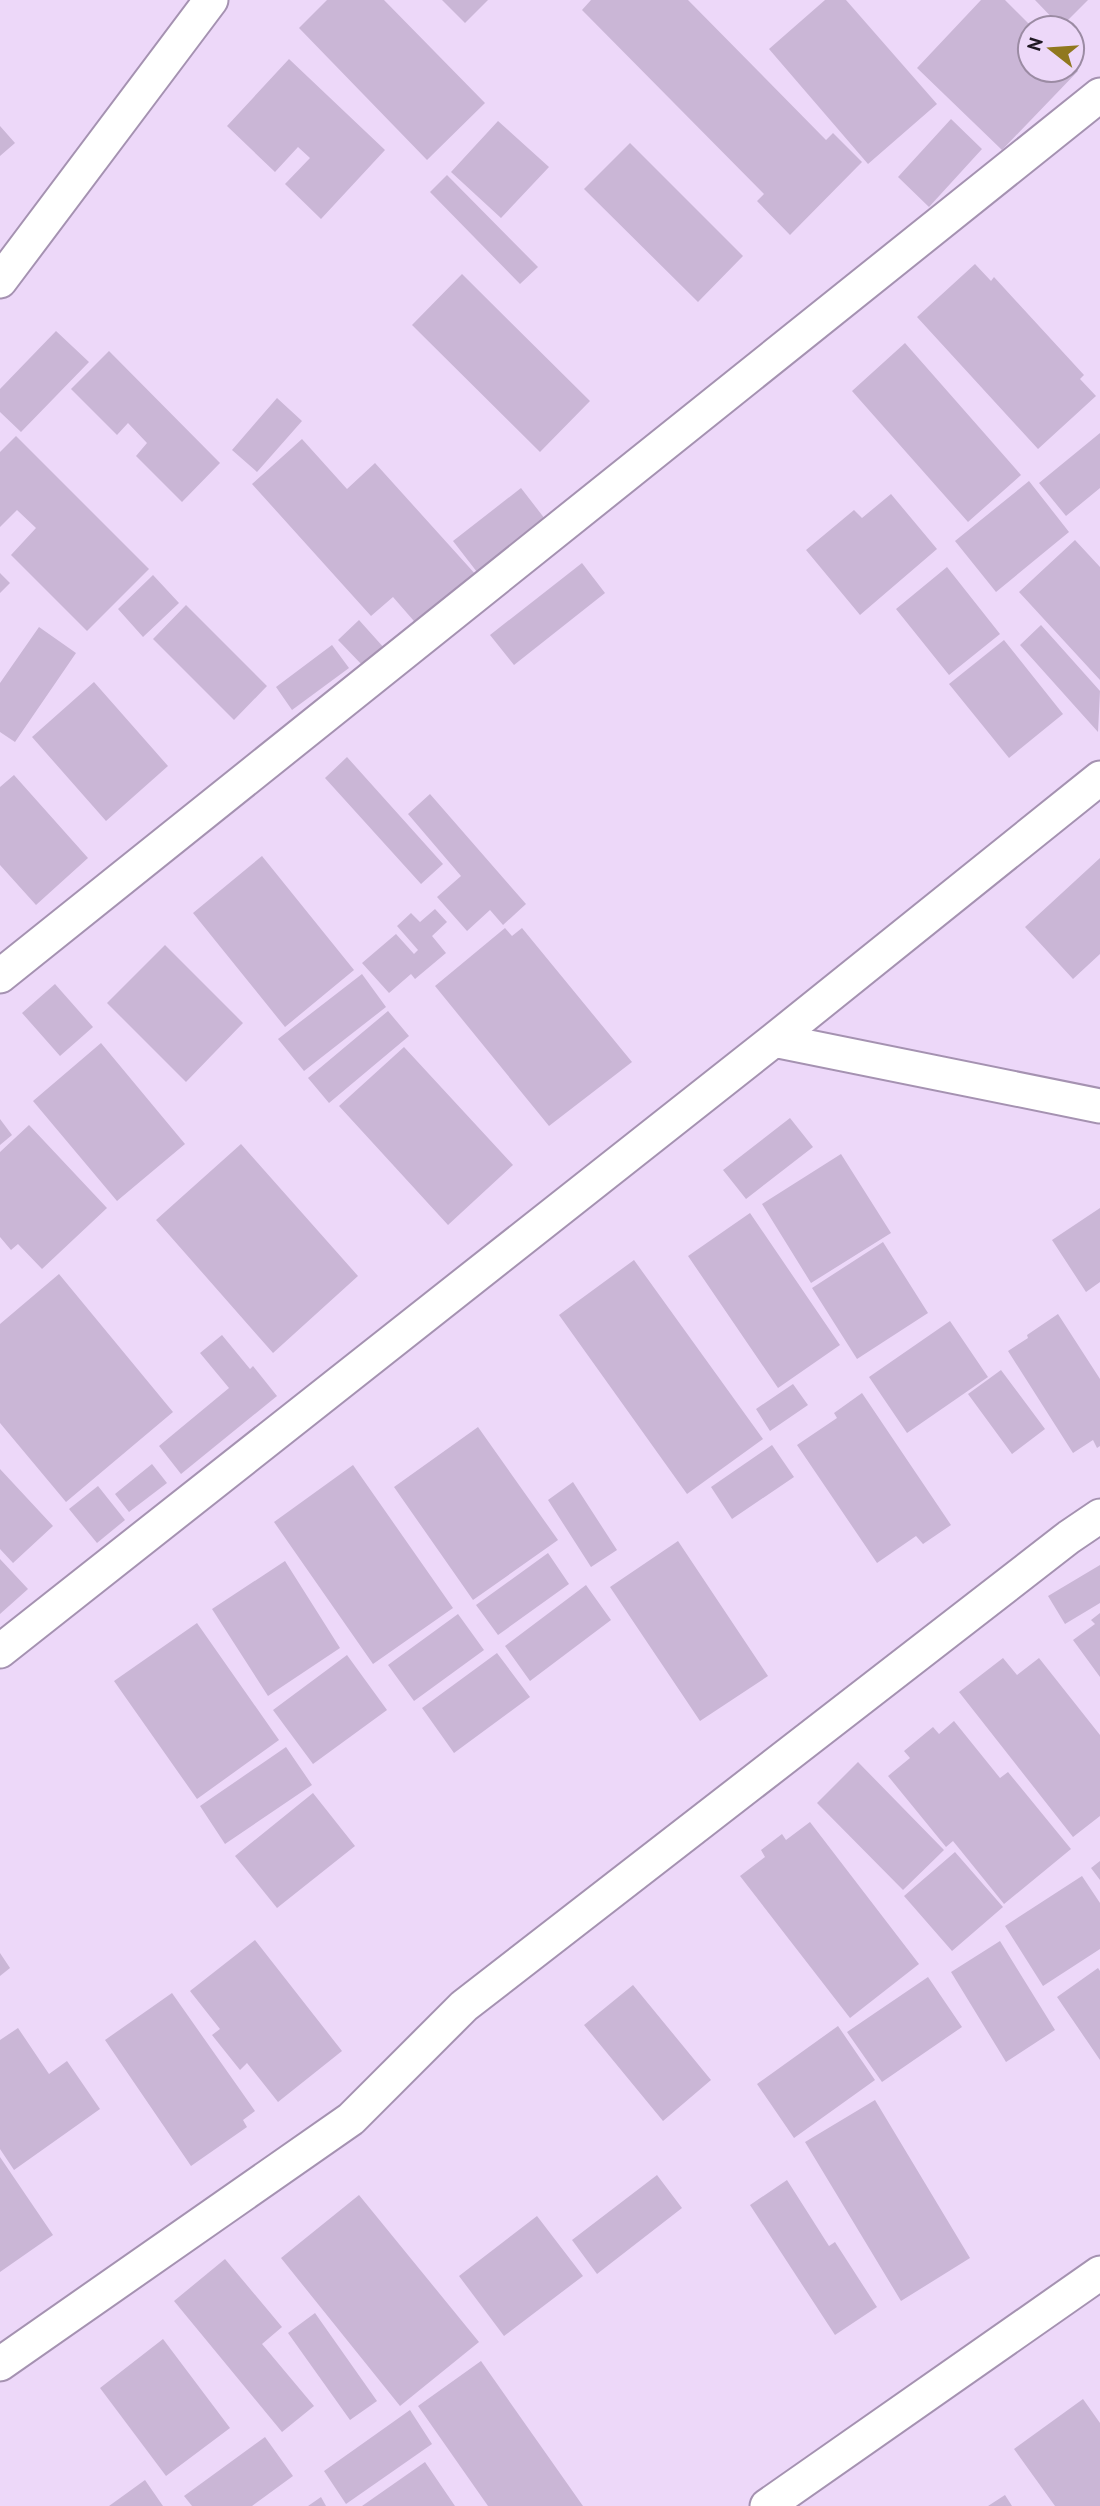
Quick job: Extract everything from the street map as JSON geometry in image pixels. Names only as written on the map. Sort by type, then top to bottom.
[{"type":"street","points":[[0,281],[211,0]]},
{"type":"street","points":[[0,976],[1100,95]]},
{"type":"street","points":[[0,1651],[774,1040],[1100,778]]},
{"type":"street","points":[[774,1040],[1100,1105]]},
{"type":"street","points":[[0,2364],[351,2119],[464,2006],[1100,1516]]},
{"type":"street","points":[[767,2506],[1100,2273]]},
{"type":"building","points":[[327,0],[384,0],[485,103],[427,160],[299,28]]},
{"type":"building","points":[[442,0],[488,0],[465,23]]},
{"type":"building","points":[[591,0],[688,0],[826,140],[833,133],[862,162],[790,235],[757,201],[764,194],[582,10]]},
{"type":"building","points":[[825,0],[846,0],[937,104],[868,164],[769,49]]},
{"type":"building","points":[[981,0],[1005,0],[1019,14],[1016,14],[1016,84],[1065,84],[1002,150],[917,68]]},
{"type":"building","points":[[1035,0],[1088,0],[1074,14],[1048,14]]},
{"type":"building","points":[[289,59],[385,150],[321,219],[285,184],[310,158],[298,147],[275,172],[227,126]]},
{"type":"building","points":[[951,119],[982,149],[929,207],[898,177]]},
{"type":"building","points":[[498,121],[549,167],[501,218],[451,172]]},
{"type":"building","points":[[0,126],[15,143],[0,156]]},
{"type":"building","points":[[630,143],[743,256],[698,302],[584,189]]},
{"type":"building","points":[[447,175],[538,267],[520,284],[430,192]]},
{"type":"building","points":[[975,264],[991,281],[994,277],[1084,375],[1080,379],[1096,396],[1038,449],[917,317]]},
{"type":"building","points":[[462,274],[590,401],[540,452],[412,325]]},
{"type":"building","points":[[56,331],[89,362],[21,432],[0,412],[0,389]]},
{"type":"building","points":[[905,343],[1021,475],[968,522],[852,391]]},
{"type":"building","points":[[109,351],[220,463],[182,502],[136,456],[147,443],[128,423],[117,435],[71,389]]},
{"type":"building","points":[[277,398],[302,421],[257,472],[232,450]]},
{"type":"building","points":[[1100,433],[1100,488],[1066,516],[1039,483]]},
{"type":"building","points":[[16,436],[149,569],[87,631],[11,555],[36,528],[17,510],[0,527],[0,452]]},
{"type":"building","points":[[302,439],[347,489],[375,463],[477,576],[420,628],[393,597],[371,616],[252,484]]},
{"type":"building","points":[[1029,481],[1069,532],[996,592],[955,541]]},
{"type":"building","points":[[521,488],[545,519],[477,572],[453,541]]},
{"type":"building","points":[[891,494],[937,549],[860,615],[806,550],[854,510],[862,518]]},
{"type":"building","points":[[1075,540],[1100,567],[1100,680],[1019,592]]},
{"type":"building","points":[[582,563],[605,593],[514,665],[490,635]]},
{"type":"building","points":[[947,567],[1000,634],[949,675],[896,609]]},
{"type":"building","points":[[0,573],[10,583],[0,593]]},
{"type":"building","points":[[153,575],[179,603],[143,637],[118,609]]},
{"type":"building","points":[[186,605],[267,686],[234,720],[153,639]]},
{"type":"building","points":[[359,620],[385,649],[365,668],[338,640]]},
{"type":"building","points":[[1041,625],[1100,691],[1098,732],[1020,645]]},
{"type":"building","points":[[39,627],[76,653],[15,742],[0,732],[0,683]]},
{"type":"building","points":[[1004,640],[1063,714],[1009,758],[949,684]]},
{"type":"building","points":[[332,645],[349,668],[292,710],[276,687]]},
{"type":"building","points":[[94,682],[168,766],[106,821],[32,737]]},
{"type":"building","points":[[347,757],[443,864],[421,884],[325,778]]},
{"type":"building","points":[[14,775],[88,858],[36,905],[0,865],[0,787]]},
{"type":"building","points":[[430,794],[526,904],[503,925],[490,910],[467,931],[437,897],[461,876],[408,814]]},
{"type":"building","points":[[262,856],[354,970],[285,1027],[193,913]]},
{"type":"building","points":[[1100,858],[1100,954],[1073,979],[1025,927]]},
{"type":"building","points":[[435,909],[447,922],[432,936],[446,953],[415,979],[411,974],[389,993],[362,963],[396,934],[414,954],[418,950],[397,926],[411,913],[420,922]]},
{"type":"building","points":[[505,928],[512,936],[522,928],[632,1062],[549,1126],[435,986]]},
{"type":"building","points":[[165,945],[243,1023],[186,1082],[107,1003]]},
{"type":"building","points":[[362,974],[386,1007],[304,1071],[278,1039]]},
{"type":"building","points":[[55,984],[93,1027],[60,1056],[22,1013]]},
{"type":"building","points":[[388,1011],[409,1036],[329,1103],[308,1078]]},
{"type":"building","points":[[101,1043],[185,1144],[117,1201],[33,1101]]},
{"type":"building","points":[[404,1047],[513,1165],[448,1225],[339,1106]]},
{"type":"building","points":[[790,1118],[813,1147],[746,1199],[723,1170]]},
{"type":"building","points":[[0,1119],[12,1135],[0,1145]]},
{"type":"building","points":[[29,1125],[107,1208],[42,1269],[18,1244],[11,1250],[0,1237],[0,1152]]},
{"type":"building","points":[[241,1144],[358,1276],[273,1353],[156,1220]]},
{"type":"building","points":[[841,1154],[891,1233],[811,1283],[762,1204]]},
{"type":"building","points":[[1100,1208],[1100,1282],[1086,1292],[1052,1240]]},
{"type":"building","points":[[750,1213],[840,1345],[778,1388],[688,1256]]},
{"type":"building","points":[[883,1242],[928,1313],[857,1359],[812,1288]]},
{"type":"building","points":[[634,1260],[763,1439],[687,1494],[559,1315]]},
{"type":"building","points":[[59,1274],[173,1412],[66,1502],[0,1423],[0,1324]]},
{"type":"building","points":[[1058,1314],[1100,1379],[1100,1446],[1097,1448],[1093,1440],[1073,1453],[1008,1351]]},
{"type":"building","points":[[950,1321],[988,1377],[907,1433],[869,1377]]},
{"type":"building","points":[[222,1335],[250,1369],[253,1366],[277,1396],[181,1474],[159,1446],[229,1388],[200,1353]]},
{"type":"building","points":[[1001,1370],[1045,1429],[1012,1454],[968,1394]]},
{"type":"building","points":[[793,1384],[808,1405],[770,1431],[756,1409]]},
{"type":"building","points":[[862,1393],[951,1525],[923,1544],[916,1536],[877,1563],[797,1445],[837,1418],[834,1413]]},
{"type":"building","points":[[478,1427],[558,1540],[473,1600],[394,1487]]},
{"type":"building","points":[[772,1445],[794,1477],[732,1519],[711,1487]]},
{"type":"building","points":[[152,1464],[167,1483],[129,1512],[115,1494]]},
{"type":"building","points":[[353,1465],[453,1608],[373,1664],[274,1522]]},
{"type":"building","points":[[0,1469],[53,1526],[13,1563],[0,1549]]},
{"type":"building","points":[[573,1482],[617,1550],[591,1567],[548,1500]]},
{"type":"building","points":[[98,1486],[125,1520],[97,1543],[69,1509]]},
{"type":"building","points":[[678,1541],[768,1676],[700,1721],[610,1587]]},
{"type":"building","points":[[548,1553],[569,1584],[498,1635],[476,1605]]},
{"type":"building","points":[[0,1559],[28,1589],[0,1614]]},
{"type":"building","points":[[285,1561],[340,1648],[268,1696],[212,1609]]},
{"type":"building","points":[[1100,1565],[1100,1603],[1065,1624],[1048,1596]]},
{"type":"building","points":[[586,1585],[611,1620],[530,1681],[505,1646]]},
{"type":"building","points":[[1100,1613],[1100,1677],[1073,1640],[1095,1624],[1091,1620]]},
{"type":"building","points":[[458,1614],[484,1650],[414,1701],[388,1665]]},
{"type":"building","points":[[197,1623],[279,1740],[197,1799],[114,1681]]},
{"type":"building","points":[[497,1653],[530,1697],[454,1753],[422,1708]]},
{"type":"building","points":[[347,1655],[387,1710],[313,1764],[273,1710]]},
{"type":"building","points":[[1003,1658],[1017,1675],[1039,1658],[1100,1735],[1100,1816],[1073,1837],[959,1692]]},
{"type":"building","points":[[954,1721],[1000,1778],[1008,1772],[1071,1849],[1004,1904],[953,1841],[946,1847],[888,1776],[910,1758],[904,1751],[933,1727],[939,1734]]},
{"type":"building","points":[[286,1747],[312,1785],[225,1844],[200,1806]]},
{"type":"building","points":[[858,1762],[944,1850],[903,1890],[817,1803]]},
{"type":"building","points":[[313,1793],[355,1846],[277,1908],[235,1856]]},
{"type":"building","points":[[810,1822],[919,1964],[850,2018],[740,1876],[765,1857],[761,1850],[782,1834],[786,1840]]},
{"type":"building","points":[[955,1852],[1003,1907],[952,1951],[904,1896]]},
{"type":"building","points":[[1100,1861],[1100,1880],[1091,1868]]},
{"type":"building","points":[[1082,1876],[1100,1903],[1100,1949],[1043,1986],[1005,1926]]},
{"type":"building","points":[[255,1940],[342,2051],[278,2102],[247,2063],[240,2070],[212,2035],[220,2029],[190,1991]]},
{"type":"building","points":[[1000,1941],[1055,2030],[1006,2062],[951,1972]]},
{"type":"building","points":[[0,1953],[10,1968],[0,1976]]},
{"type":"building","points":[[1098,1968],[1100,1971],[1100,2060],[1057,1997]]},
{"type":"building","points":[[928,1977],[962,2027],[882,2082],[847,2032]]},
{"type":"building","points":[[633,1985],[711,2080],[663,2121],[584,2025]]},
{"type":"building","points":[[172,1993],[255,2111],[243,2120],[247,2127],[191,2166],[105,2040]]},
{"type":"building","points":[[838,2026],[875,2080],[794,2138],[757,2084]]},
{"type":"building","points":[[18,2028],[49,2074],[67,2061],[100,2109],[14,2170],[0,2149],[0,2040]]},
{"type":"building","points":[[875,2100],[970,2258],[901,2301],[805,2142]]},
{"type":"building","points":[[0,2157],[53,2235],[0,2272]]},
{"type":"building","points":[[657,2175],[682,2208],[597,2274],[572,2240]]},
{"type":"building","points":[[787,2180],[829,2246],[835,2242],[877,2307],[835,2335],[750,2205]]},
{"type":"building","points":[[359,2195],[479,2342],[400,2406],[281,2258]]},
{"type":"building","points":[[537,2216],[583,2276],[504,2336],[459,2276]]},
{"type":"building","points":[[225,2259],[282,2327],[262,2344],[314,2406],[282,2432],[174,2301]]},
{"type":"building","points":[[315,2313],[377,2401],[350,2420],[288,2333]]},
{"type":"building","points":[[163,2339],[230,2428],[166,2476],[100,2388]]},
{"type":"building","points":[[481,2361],[583,2506],[488,2506],[418,2406]]},
{"type":"building","points":[[1083,2399],[1100,2423],[1100,2506],[1055,2506],[1014,2449]]},
{"type":"building","points":[[410,2410],[432,2444],[346,2504],[324,2471]]},
{"type":"building","points":[[265,2437],[293,2476],[252,2506],[192,2506],[184,2496]]},
{"type":"building","points":[[425,2462],[455,2506],[362,2506]]},
{"type":"building","points":[[145,2480],[163,2506],[109,2506]]},
{"type":"building","points":[[1005,2495],[1012,2506],[988,2506]]},
{"type":"building","points":[[321,2497],[326,2506],[308,2506]]}]
